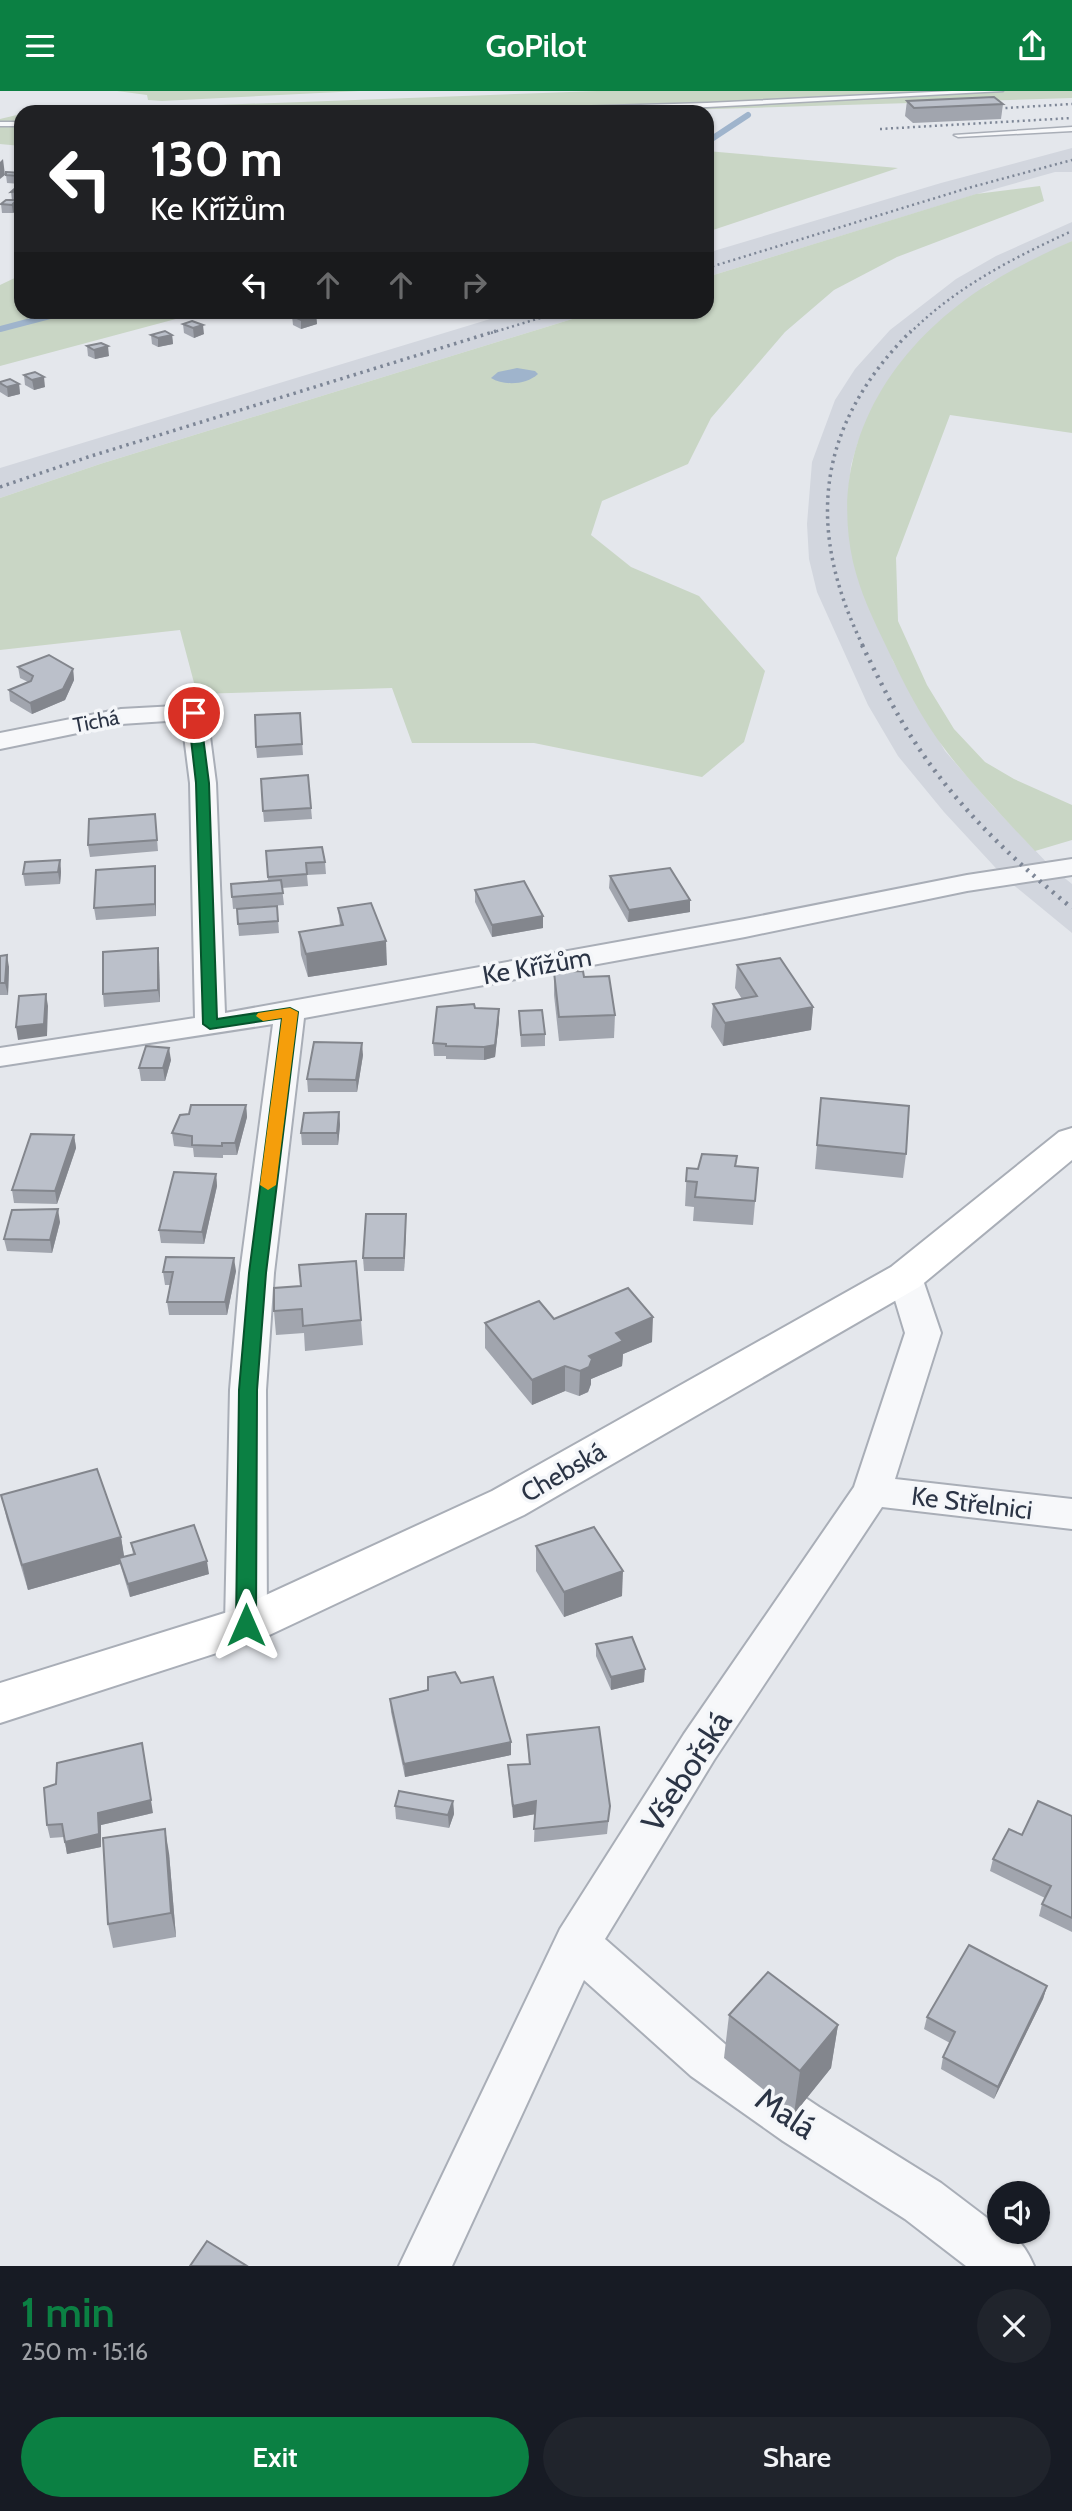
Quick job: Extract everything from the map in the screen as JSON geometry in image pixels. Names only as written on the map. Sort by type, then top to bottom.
[{"type":"street","name":"Tichá","points":[[0,741],[133,714],[172,711],[194,713],[202,783],[210,1024]]},
{"type":"street","name":"Ke Křížům","points":[[0,1057],[290,1012],[967,884],[1072,867]]},
{"type":"street","points":[[246,1625],[248,1390],[257,1273],[290,1012]]},
{"type":"street","name":"Chebská","points":[[0,1703],[246,1625],[508,1503],[905,1277],[1072,1140]]},
{"type":"street","name":"Všebořská","points":[[425,2266],[577,1944],[699,1747],[872,1491],[923,1333],[905,1277]]},
{"type":"street","name":"Ke Střelnici","points":[[872,1491],[1072,1514]]},
{"type":"street","name":"Malá","points":[[577,1944],[708,2060],[801,2124],[923,2201],[1008,2266]]},
{"type":"lane","points":[[707,105],[999,91]]},
{"type":"lane","points":[[958,135],[1072,129]]},
{"type":"shaded area","points":[[1072,148],[1072,172],[1055,172],[977,194],[714,275],[714,251],[941,183]]},
{"type":"shaded area","points":[[1072,222],[1072,241],[986,285],[858,442],[851,465],[848,495],[893,661],[945,751],[1051,867],[1072,884],[1072,933],[1005,878],[944,812],[898,756],[868,705],[817,592],[809,559],[807,524],[812,462],[835,400],[855,369],[890,330],[956,279],[996,256]]},
{"type":"shaded area","points":[[490,319],[572,319],[100,464],[0,498],[0,468]]},
{"type":"green space","points":[[117,91],[360,91],[162,101],[148,100],[147,95]]},
{"type":"green space","points":[[597,91],[1072,91],[1072,98],[714,109],[714,105],[218,105]]},
{"type":"green space","points":[[14,116],[14,145],[0,144],[0,119]]},
{"type":"green space","points":[[714,152],[898,168],[714,230]]},
{"type":"green space","points":[[1040,186],[1044,201],[897,257],[834,290],[785,332],[711,418],[688,464],[602,501],[591,535],[631,567],[699,596],[765,671],[744,742],[702,777],[534,743],[412,743],[392,688],[197,694],[180,630],[0,650],[0,498],[100,464],[572,319],[714,319],[714,275],[976,194]]},
{"type":"green space","points":[[1072,241],[1072,433],[950,415],[896,558],[898,621],[927,685],[954,729],[985,762],[1014,779],[1072,805],[1072,840],[1035,851],[947,752],[921,714],[899,673],[859,584],[847,519],[850,478],[859,439],[875,403],[896,368],[922,337],[953,309],[987,285],[1029,261]]},
{"type":"green space","points":[[14,278],[14,319],[176,319],[0,366],[0,285]]},
{"type":"water","points":[[517,368],[538,374],[515,383],[491,378],[498,372]]},
{"type":"building","points":[[994,97],[1003,104],[914,108],[907,101]]},
{"type":"building","points":[[6,200],[14,200],[12,205],[1,204]]},
{"type":"building","points":[[192,321],[203,325],[193,328],[183,324]]},
{"type":"building","points":[[165,331],[172,335],[158,338],[151,335]]},
{"type":"building","points":[[101,343],[108,346],[94,350],[87,346]]},
{"type":"building","points":[[35,372],[44,377],[32,380],[24,375]]},
{"type":"building","points":[[10,379],[19,384],[7,387],[0,383],[0,382]]},
{"type":"building","points":[[49,655],[73,669],[63,689],[30,703],[9,690],[31,681],[33,676],[18,667]]},
{"type":"building","points":[[300,713],[302,744],[256,747],[255,715]]},
{"type":"building","points":[[308,775],[311,808],[263,811],[261,779]]},
{"type":"building","points":[[155,814],[157,840],[88,845],[89,819]]},
{"type":"building","points":[[322,847],[325,862],[306,863],[307,874],[268,877],[266,851]]},
{"type":"building","points":[[60,860],[58,872],[23,874],[25,862]]},
{"type":"building","points":[[155,866],[155,904],[94,908],[96,870]]},
{"type":"building","points":[[670,868],[690,900],[629,910],[610,876]]},
{"type":"building","points":[[281,880],[283,893],[232,897],[231,884]]},
{"type":"building","points":[[524,881],[543,916],[492,925],[475,890]]},
{"type":"building","points":[[371,903],[386,941],[306,954],[299,932],[343,925],[338,908]]},
{"type":"building","points":[[277,906],[278,921],[238,924],[237,909]]},
{"type":"building","points":[[158,948],[158,990],[103,994],[103,952]]},
{"type":"building","points":[[7,955],[5,983],[0,983],[0,956]]},
{"type":"building","points":[[780,958],[813,1007],[725,1023],[713,1004],[757,996],[737,965]]},
{"type":"building","points":[[583,971],[584,977],[609,976],[615,1015],[559,1017],[554,972]]},
{"type":"building","points":[[46,994],[44,1024],[16,1027],[19,996]]},
{"type":"building","points":[[474,1004],[475,1008],[499,1009],[495,1045],[446,1046],[433,1043],[437,1007]]},
{"type":"building","points":[[542,1010],[545,1034],[521,1035],[519,1011]]},
{"type":"building","points":[[314,1042],[362,1043],[356,1080],[307,1079]]},
{"type":"building","points":[[146,1046],[169,1048],[163,1068],[139,1068]]},
{"type":"building","points":[[821,1098],[909,1106],[906,1154],[817,1145]]},
{"type":"building","points":[[191,1105],[246,1105],[235,1143],[222,1143],[222,1146],[192,1145],[192,1136],[172,1133],[180,1115],[189,1114]]},
{"type":"building","points":[[339,1112],[337,1133],[301,1133],[304,1113]]},
{"type":"building","points":[[31,1134],[74,1135],[55,1191],[12,1190]]},
{"type":"building","points":[[702,1154],[737,1156],[735,1166],[758,1168],[755,1201],[695,1197],[697,1182],[686,1181],[687,1168],[698,1169]]},
{"type":"building","points":[[174,1172],[216,1174],[202,1232],[159,1230]]},
{"type":"building","points":[[58,1209],[50,1240],[4,1239],[12,1210]]},
{"type":"building","points":[[366,1214],[406,1214],[404,1258],[363,1258]]},
{"type":"building","points":[[166,1257],[234,1258],[225,1302],[167,1302],[173,1272],[163,1272]]},
{"type":"building","points":[[356,1261],[361,1320],[303,1326],[302,1309],[274,1311],[274,1288],[301,1286],[299,1265]]},
{"type":"building","points":[[628,1288],[653,1317],[616,1333],[623,1341],[589,1356],[592,1359],[589,1367],[580,1371],[565,1366],[532,1380],[485,1323],[539,1301],[554,1319]]},
{"type":"building","points":[[97,1469],[121,1537],[22,1565],[1,1495]]},
{"type":"building","points":[[194,1525],[207,1561],[128,1584],[119,1558],[135,1554],[131,1543]]},
{"type":"building","points":[[594,1527],[623,1571],[564,1592],[536,1546]]},
{"type":"building","points":[[632,1637],[645,1669],[611,1677],[596,1644]]},
{"type":"building","points":[[455,1672],[461,1683],[493,1677],[511,1742],[404,1764],[390,1699],[428,1690],[428,1677]]},
{"type":"building","points":[[599,1727],[610,1806],[608,1821],[534,1829],[536,1801],[513,1806],[508,1765],[530,1764],[527,1735]]},
{"type":"building","points":[[142,1743],[151,1800],[98,1813],[99,1834],[65,1842],[62,1824],[47,1825],[44,1788],[56,1784],[57,1763]]},
{"type":"building","points":[[399,1791],[453,1801],[448,1815],[395,1806]]},
{"type":"building","points":[[1038,1801],[1072,1816],[1072,1918],[1042,1904],[1051,1886],[993,1859],[1009,1829],[1022,1835]]},
{"type":"building","points":[[165,1829],[171,1913],[108,1924],[103,1838]]},
{"type":"building","points":[[969,1945],[1047,1986],[998,2087],[943,2057],[955,2032],[927,2017]]},
{"type":"building","points":[[768,1972],[838,2025],[800,2071],[729,2015]]},
{"type":"building","points":[[207,2241],[247,2266],[190,2266]]},
{"type":"waterway","points":[[714,137],[748,115]]},
{"type":"waterway","points":[[0,329],[38,319]]},
{"type":"railway","points":[[989,109],[1072,104]]},
{"type":"railway","points":[[880,129],[1072,118]]},
{"type":"railway","points":[[714,266],[968,188],[1072,160]]},
{"type":"railway","points":[[910,333],[946,301],[986,275],[1072,231]]},
{"type":"railway","points":[[491,333],[537,319]]},
{"type":"railway","points":[[0,487],[88,457],[496,331]]},
{"type":"railway","points":[[863,646],[845,602],[833,560],[828,520],[830,480],[839,441],[855,404],[879,367],[911,331]]},
{"type":"railway","points":[[862,645],[908,732],[950,790],[1008,852],[1072,908]]},
{"type":"slow traffic","points":[[263,1016],[290,1012],[268,1185]]},
{"type":"route","points":[[194,713],[202,783],[210,1024],[290,1012],[257,1273],[248,1390],[246,1625]]}]
